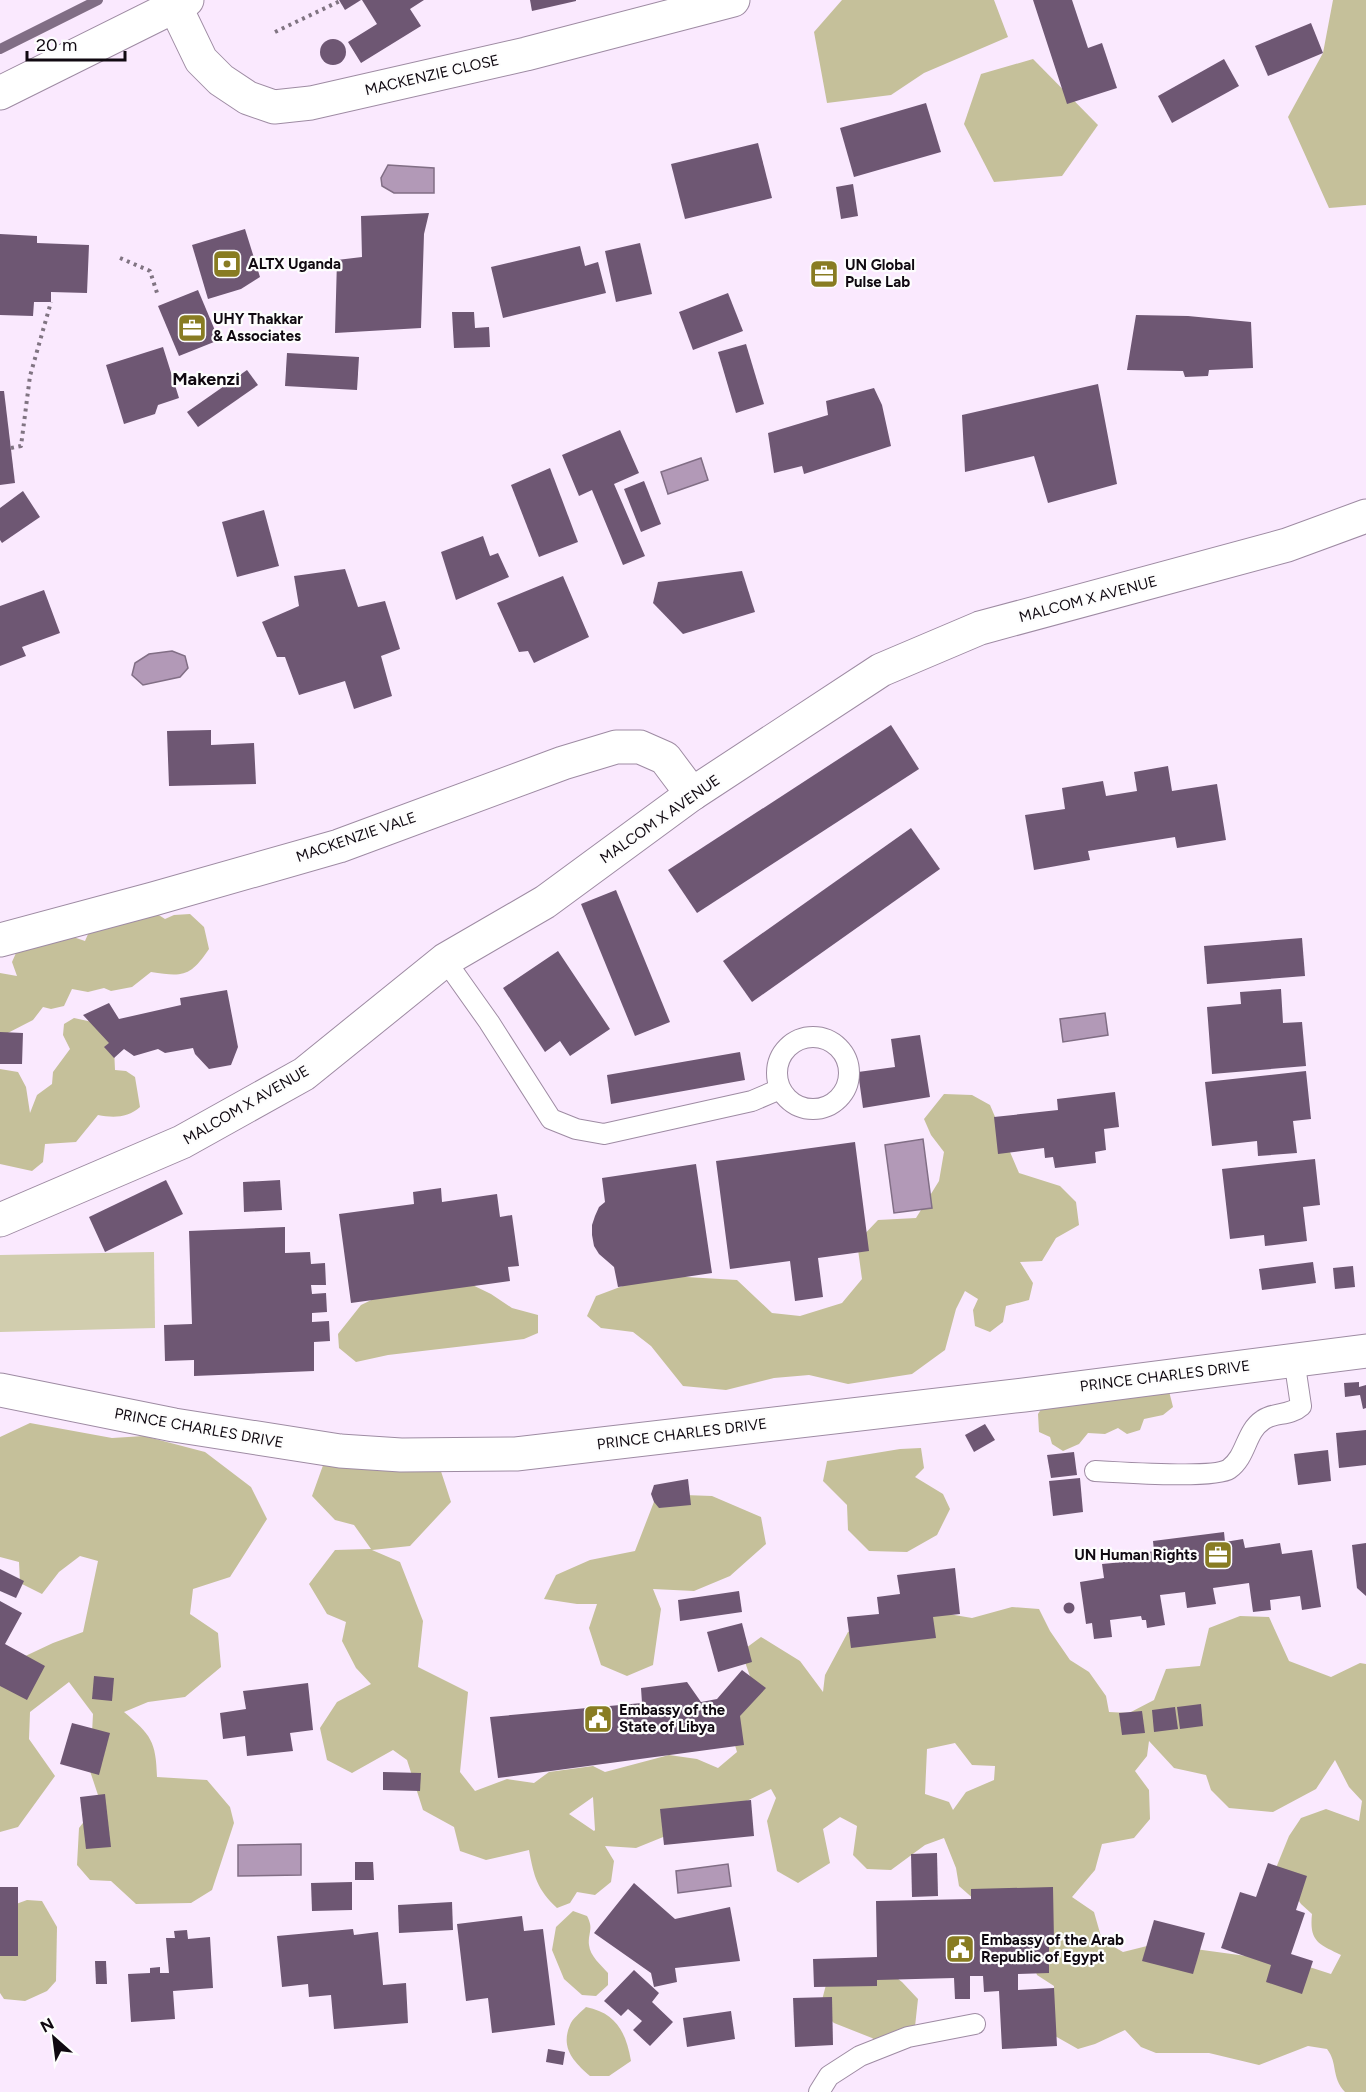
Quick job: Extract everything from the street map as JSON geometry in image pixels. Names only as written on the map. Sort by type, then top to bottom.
[{"type":"street","name":"MACKENZIE CLOSE","points":[[181,3],[201,60],[221,80],[248,98],[273,107],[311,103],[526,54],[733,0]]},
{"type":"street","points":[[0,93],[181,3]]},
{"type":"street","name":"MALCOM X AVENUE","points":[[0,1220],[182,1142],[304,1074],[446,960],[544,902],[692,794],[881,670],[970,632],[1068,603],[1287,545],[1366,516]]},
{"type":"street","name":"MACKENZIE VALE","points":[[0,940],[339,846],[563,763],[616,747],[640,747],[665,758],[692,794]]},
{"type":"street","name":"PRINCE CHARLES DRIVE","points":[[0,1390],[174,1425],[340,1451],[401,1455],[516,1454],[1024,1395],[1366,1351]]},
{"type":"lane","points":[[446,960],[551,1119],[576,1129],[604,1134],[752,1101],[780,1089]]},
{"type":"lane","points":[[1095,1471],[1193,1474],[1228,1470],[1241,1456],[1252,1429],[1265,1419],[1295,1412],[1301,1406],[1294,1359]]},
{"type":"lane","points":[[819,2092],[829,2076],[860,2056],[908,2037],[975,2024]]},
{"type":"path","points":[[275,32],[340,1]]},
{"type":"path","points":[[120,258],[150,271],[158,296]]},
{"type":"path","points":[[11,448],[21,446],[30,376],[51,302]]},
{"type":"shaded area","points":[[842,0],[994,0],[1008,37],[924,73],[891,95],[827,103],[814,32]]},
{"type":"shaded area","points":[[1333,0],[1366,0],[1366,205],[1329,208],[1288,117],[1323,53]]},
{"type":"shaded area","points":[[1033,59],[1098,125],[1062,176],[994,182],[964,124],[981,74]]},
{"type":"shaded area","points":[[388,165],[434,168],[434,193],[394,193],[382,186],[381,178]]},
{"type":"shaded area","points":[[701,458],[708,480],[668,494],[661,472]]},
{"type":"shaded area","points":[[172,651],[185,656],[188,668],[180,677],[143,685],[132,675],[135,663],[149,654]]},
{"type":"shaded area","points":[[146,907],[165,919],[174,915],[190,914],[204,927],[209,949],[191,970],[178,974],[151,972],[132,987],[111,991],[104,988],[88,992],[72,989],[64,1006],[51,1009],[43,1007],[33,1020],[0,1037],[0,973],[17,976],[12,962],[23,937],[44,927],[85,941],[96,916]]},
{"type":"shaded area","points":[[1105,1013],[1108,1035],[1063,1042],[1060,1019]]},
{"type":"shaded area","points":[[74,1018],[97,1023],[114,1048],[115,1070],[126,1071],[135,1077],[140,1107],[120,1116],[98,1115],[76,1142],[45,1144],[43,1162],[32,1171],[0,1164],[0,1069],[18,1072],[26,1087],[30,1113],[37,1095],[52,1084],[53,1072],[70,1049],[63,1035],[64,1024]]},
{"type":"shaded area","points":[[944,1094],[972,1095],[990,1105],[1019,1173],[1060,1186],[1076,1202],[1079,1225],[1056,1238],[1042,1261],[1020,1262],[1033,1283],[1029,1300],[1006,1306],[1003,1322],[990,1332],[975,1326],[973,1310],[978,1299],[965,1291],[956,1309],[945,1350],[912,1374],[848,1384],[809,1375],[774,1378],[726,1390],[683,1386],[651,1346],[633,1332],[601,1328],[587,1316],[596,1296],[652,1275],[737,1280],[772,1313],[800,1316],[842,1303],[862,1279],[857,1242],[878,1220],[916,1218],[939,1181],[944,1152],[931,1135],[924,1119]]},
{"type":"shaded area","points":[[923,1139],[932,1208],[894,1213],[885,1145]]},
{"type":"shaded area","points":[[154,1252],[155,1328],[0,1332],[0,1255]]},
{"type":"shaded area","points":[[460,1279],[491,1294],[512,1308],[538,1315],[538,1333],[524,1339],[388,1355],[356,1362],[339,1348],[338,1334],[361,1305],[396,1288]]},
{"type":"shaded area","points":[[1169,1391],[1173,1407],[1163,1415],[1144,1419],[1140,1430],[1127,1434],[1118,1428],[1105,1434],[1088,1433],[1079,1444],[1063,1451],[1052,1444],[1050,1437],[1039,1432],[1038,1414],[1047,1400]]},
{"type":"shaded area","points":[[30,1423],[112,1438],[144,1436],[205,1452],[251,1487],[267,1519],[230,1577],[193,1589],[190,1614],[218,1633],[221,1667],[185,1697],[148,1702],[124,1712],[146,1733],[150,1740],[155,1755],[157,1777],[207,1780],[230,1807],[234,1823],[212,1890],[191,1903],[136,1904],[111,1881],[90,1880],[77,1865],[79,1828],[100,1801],[90,1771],[93,1714],[69,1682],[30,1712],[29,1739],[55,1776],[18,1827],[0,1832],[0,1668],[53,1643],[83,1632],[98,1561],[80,1556],[59,1572],[42,1594],[20,1583],[19,1562],[0,1557],[0,1437]]},
{"type":"shaded area","points":[[921,1448],[924,1468],[915,1477],[943,1494],[950,1509],[937,1535],[907,1552],[869,1551],[848,1530],[847,1505],[823,1481],[827,1461],[900,1449]]},
{"type":"shaded area","points":[[436,1456],[451,1502],[410,1546],[372,1550],[400,1562],[423,1621],[418,1667],[468,1692],[460,1772],[475,1791],[507,1779],[534,1783],[549,1772],[593,1766],[605,1772],[669,1755],[697,1759],[718,1768],[737,1752],[732,1735],[733,1710],[754,1688],[745,1662],[746,1648],[761,1637],[800,1661],[823,1692],[825,1675],[848,1632],[907,1607],[972,1618],[1012,1607],[1039,1609],[1050,1631],[1070,1660],[1089,1672],[1106,1696],[1109,1712],[1129,1713],[1154,1700],[1166,1669],[1200,1666],[1209,1628],[1240,1616],[1269,1617],[1289,1661],[1331,1677],[1360,1663],[1366,1664],[1366,2092],[1345,2092],[1338,2081],[1327,2049],[1308,2046],[1259,2065],[1209,2053],[1156,2053],[1141,2047],[1125,2030],[1078,2049],[1055,2036],[1052,2008],[1054,1986],[1037,1975],[1021,1931],[984,1908],[959,1886],[956,1868],[944,1838],[925,1845],[891,1870],[867,1869],[853,1855],[857,1826],[840,1817],[823,1829],[830,1863],[798,1883],[777,1871],[767,1821],[776,1798],[771,1789],[720,1814],[636,1848],[605,1846],[614,1861],[611,1882],[595,1895],[577,1892],[570,1903],[557,1908],[537,1882],[529,1850],[486,1860],[460,1851],[454,1827],[423,1810],[407,1760],[393,1750],[352,1773],[327,1760],[320,1728],[337,1702],[371,1684],[356,1668],[342,1641],[346,1622],[327,1614],[309,1584],[335,1550],[371,1549],[354,1525],[335,1520],[312,1496],[326,1457]],"holes":[[[1149,1741],[1174,1768],[1206,1775],[1211,1790],[1229,1808],[1273,1812],[1316,1789],[1335,1760],[1349,1787],[1362,1801],[1359,1821],[1326,1809],[1301,1818],[1289,1836],[1276,1868],[1301,1904],[1312,1914],[1312,1931],[1317,1941],[1341,1955],[1331,1974],[1297,1963],[1195,1949],[1171,1940],[1123,1952],[1102,1940],[1094,1912],[1072,1897],[1095,1870],[1102,1844],[1134,1838],[1150,1819],[1149,1790],[1135,1771],[1147,1756]],[[955,1743],[972,1765],[995,1766],[994,1780],[966,1792],[953,1810],[949,1802],[925,1794],[927,1749]],[[593,1797],[595,1830],[594,1831],[569,1814]]]},
{"type":"shaded area","points":[[657,1494],[712,1496],[761,1517],[766,1544],[730,1576],[694,1591],[653,1589],[661,1609],[653,1665],[627,1676],[601,1665],[589,1628],[597,1604],[577,1604],[544,1599],[556,1575],[590,1560],[635,1551]]},
{"type":"shaded area","points":[[301,1844],[301,1875],[238,1876],[238,1845]]},
{"type":"shaded area","points":[[728,1864],[731,1886],[678,1893],[676,1871]]},
{"type":"shaded area","points":[[27,1900],[42,1901],[57,1927],[56,1981],[47,1991],[25,2001],[4,1999],[0,1993],[0,1918],[8,1907]]},
{"type":"shaded area","points":[[573,1911],[587,1916],[590,1927],[591,1953],[608,1973],[608,1985],[596,1996],[582,1995],[564,1979],[552,1950],[556,1927]]},
{"type":"shaded area","points":[[875,1961],[902,1982],[918,1999],[913,2045],[892,2054],[872,2038],[834,2023],[824,2014],[822,2000],[827,1981]]},
{"type":"shaded area","points":[[586,2007],[612,2019],[618,2025],[626,2041],[631,2061],[609,2076],[590,2076],[574,2060],[568,2048],[567,2033],[570,2025]]},
{"type":"building","points":[[339,0],[361,0],[345,10]]},
{"type":"building","points":[[362,0],[424,0],[410,9],[421,26],[361,63],[348,42],[377,24]]},
{"type":"building","points":[[530,0],[576,0],[576,1],[532,11]]},
{"type":"building","points":[[1033,0],[1072,0],[1088,48],[1102,43],[1117,88],[1067,104]]},
{"type":"building","points":[[1311,23],[1323,53],[1268,76],[1255,46]]},
{"type":"building","points":[[333,39],[342,43],[346,52],[342,61],[333,65],[324,61],[320,52],[324,43]]},
{"type":"building","points":[[1224,59],[1239,86],[1172,123],[1158,96]]},
{"type":"building","points":[[926,103],[941,152],[854,177],[840,128]]},
{"type":"building","points":[[758,143],[772,198],[685,219],[671,164]]},
{"type":"building","points":[[853,184],[858,216],[841,219],[836,187]]},
{"type":"building","points":[[429,213],[424,234],[421,328],[335,333],[337,260],[362,257],[361,216]]},
{"type":"building","points":[[245,229],[260,277],[241,289],[208,299],[192,245]]},
{"type":"building","points":[[0,234],[37,236],[37,243],[89,245],[87,293],[51,292],[51,302],[34,302],[33,316],[0,315]]},
{"type":"building","points":[[640,243],[652,294],[616,302],[605,251]]},
{"type":"building","points":[[580,246],[585,266],[598,262],[606,293],[503,318],[491,267]]},
{"type":"building","points":[[198,290],[219,340],[179,356],[158,306]]},
{"type":"building","points":[[728,293],[743,331],[693,350],[679,312]]},
{"type":"building","points":[[452,312],[474,312],[475,328],[489,327],[490,347],[454,348]]},
{"type":"building","points":[[1136,315],[1188,316],[1251,322],[1253,368],[1209,370],[1208,376],[1185,377],[1183,371],[1127,370]]},
{"type":"building","points":[[746,344],[764,404],[736,413],[718,352]]},
{"type":"building","points":[[163,347],[179,398],[158,405],[155,414],[124,424],[106,365]]},
{"type":"building","points":[[287,353],[359,357],[357,390],[285,386]]},
{"type":"building","points":[[247,370],[258,385],[198,427],[187,412]]},
{"type":"building","points":[[1098,384],[1117,484],[1048,503],[1034,456],[965,472],[962,415]]},
{"type":"building","points":[[874,388],[882,405],[891,446],[804,474],[802,466],[774,473],[768,433],[828,415],[826,401]]},
{"type":"building","points":[[0,391],[4,391],[15,483],[0,485]]},
{"type":"building","points":[[620,430],[639,473],[614,484],[645,556],[623,565],[592,490],[579,496],[562,455]]},
{"type":"building","points":[[550,468],[578,542],[539,557],[511,485]]},
{"type":"building","points":[[644,481],[661,524],[641,532],[624,489]]},
{"type":"building","points":[[23,491],[40,517],[2,543],[0,540],[0,508]]},
{"type":"building","points":[[264,510],[279,566],[237,577],[222,522]]},
{"type":"building","points":[[483,536],[490,556],[498,553],[509,577],[456,600],[441,552]]},
{"type":"building","points":[[345,569],[358,607],[385,601],[400,649],[381,656],[392,696],[354,709],[345,681],[299,695],[285,657],[277,657],[262,622],[299,606],[294,576]]},
{"type":"building","points":[[742,571],[755,612],[683,634],[653,603],[658,582]]},
{"type":"building","points":[[563,576],[589,637],[534,663],[528,651],[519,652],[497,603]]},
{"type":"building","points":[[44,590],[60,633],[22,647],[26,656],[0,666],[0,606]]},
{"type":"building","points":[[891,725],[919,769],[697,913],[668,870]]},
{"type":"building","points":[[211,730],[211,745],[254,743],[256,784],[169,786],[167,731]]},
{"type":"building","points":[[1168,766],[1172,791],[1217,784],[1226,840],[1177,848],[1175,837],[1088,851],[1090,860],[1034,870],[1025,815],[1065,809],[1062,788],[1103,781],[1106,796],[1137,791],[1134,772]]},
{"type":"building","points":[[911,828],[940,869],[752,1002],[723,961]]},
{"type":"building","points":[[616,890],[670,1022],[635,1036],[581,904]]},
{"type":"building","points":[[1302,938],[1305,976],[1207,984],[1204,946]]},
{"type":"building","points":[[558,951],[610,1029],[570,1056],[560,1041],[545,1052],[503,988]]},
{"type":"building","points":[[1281,989],[1283,1023],[1302,1022],[1306,1066],[1212,1074],[1207,1007],[1241,1004],[1240,992]]},
{"type":"building","points":[[227,990],[238,1047],[231,1065],[209,1069],[195,1054],[193,1048],[165,1053],[158,1049],[134,1056],[124,1049],[114,1058],[104,1047],[109,1043],[83,1015],[109,1003],[119,1019],[181,1005],[180,998]]},
{"type":"building","points":[[0,1032],[23,1033],[22,1064],[0,1064]]},
{"type":"building","points":[[920,1035],[930,1097],[863,1108],[858,1072],[895,1067],[891,1039]]},
{"type":"building","points":[[740,1052],[745,1080],[611,1104],[607,1075]]},
{"type":"building","points":[[1306,1071],[1311,1119],[1293,1121],[1297,1153],[1258,1156],[1257,1141],[1212,1146],[1205,1082]]},
{"type":"building","points":[[1115,1092],[1119,1127],[1104,1129],[1106,1150],[1095,1152],[1096,1163],[1055,1168],[1053,1157],[1045,1158],[1044,1148],[998,1154],[994,1117],[1058,1110],[1057,1099]]},
{"type":"building","points":[[855,1142],[869,1251],[818,1258],[823,1297],[795,1301],[790,1261],[730,1269],[716,1161]]},
{"type":"building","points":[[1315,1159],[1320,1205],[1303,1207],[1307,1241],[1265,1246],[1264,1235],[1230,1239],[1222,1169]]},
{"type":"building","points":[[696,1164],[712,1273],[618,1287],[614,1267],[599,1254],[594,1246],[592,1235],[595,1216],[599,1207],[605,1202],[602,1178]]},
{"type":"building","points":[[166,1180],[183,1214],[105,1252],[89,1217]]},
{"type":"building","points":[[280,1180],[282,1210],[244,1212],[243,1182]]},
{"type":"building","points":[[441,1188],[442,1202],[497,1194],[500,1217],[512,1215],[519,1266],[508,1267],[510,1281],[351,1303],[339,1214],[414,1204],[413,1192]]},
{"type":"building","points":[[285,1227],[285,1253],[310,1252],[311,1264],[325,1263],[326,1285],[311,1285],[312,1294],[326,1293],[327,1312],[312,1313],[312,1322],[329,1321],[330,1341],[314,1342],[314,1371],[194,1376],[194,1360],[165,1361],[164,1325],[192,1324],[189,1231]]},
{"type":"building","points":[[1313,1262],[1316,1283],[1262,1290],[1259,1269]]},
{"type":"building","points":[[1353,1266],[1355,1287],[1335,1289],[1333,1268]]},
{"type":"building","points":[[1359,1382],[1359,1387],[1366,1385],[1366,1408],[1363,1409],[1360,1395],[1345,1397],[1344,1383]]},
{"type":"building","points":[[985,1424],[995,1440],[974,1452],[965,1435]]},
{"type":"building","points":[[1366,1430],[1366,1465],[1339,1468],[1336,1433]]},
{"type":"building","points":[[1328,1450],[1331,1481],[1298,1485],[1294,1454]]},
{"type":"building","points":[[1074,1452],[1077,1475],[1051,1478],[1047,1455]]},
{"type":"building","points":[[1080,1478],[1083,1512],[1053,1516],[1049,1481]]},
{"type":"building","points":[[688,1479],[691,1505],[659,1508],[654,1502],[651,1494],[654,1485]]},
{"type":"building","points":[[1224,1532],[1225,1542],[1243,1539],[1245,1548],[1280,1543],[1282,1554],[1312,1550],[1321,1607],[1302,1610],[1300,1596],[1270,1600],[1271,1610],[1253,1612],[1249,1583],[1213,1588],[1216,1604],[1187,1608],[1185,1592],[1160,1595],[1165,1625],[1147,1628],[1146,1620],[1142,1620],[1141,1616],[1110,1620],[1112,1637],[1094,1639],[1092,1623],[1086,1624],[1080,1582],[1104,1578],[1102,1564],[1134,1561],[1133,1555],[1154,1551],[1153,1541]]},
{"type":"building","points":[[1366,1543],[1366,1596],[1357,1588],[1352,1545]]},
{"type":"building","points":[[955,1568],[960,1614],[933,1617],[936,1638],[851,1648],[847,1617],[879,1614],[877,1597],[900,1594],[897,1575]]},
{"type":"building","points":[[0,1569],[24,1581],[16,1598],[0,1591]]},
{"type":"building","points":[[739,1591],[742,1612],[680,1621],[678,1600]]},
{"type":"building","points":[[0,1601],[22,1613],[5,1644],[45,1666],[27,1700],[0,1686]]},
{"type":"building","points":[[1069,1602],[1075,1608],[1069,1614],[1063,1608]]},
{"type":"building","points":[[742,1623],[752,1662],[718,1672],[707,1632]]},
{"type":"building","points":[[742,1670],[766,1688],[740,1716],[744,1745],[498,1778],[490,1717],[642,1703],[641,1688],[687,1682],[701,1702],[717,1699]]},
{"type":"building","points":[[94,1676],[114,1678],[112,1701],[92,1699]]},
{"type":"building","points":[[308,1683],[313,1730],[290,1733],[293,1751],[247,1756],[245,1736],[223,1739],[220,1713],[246,1709],[243,1691]]},
{"type":"building","points":[[1201,1704],[1203,1726],[1180,1729],[1177,1707]]},
{"type":"building","points":[[1175,1707],[1178,1729],[1154,1732],[1152,1710]]},
{"type":"building","points":[[1142,1711],[1145,1733],[1122,1735],[1119,1713]]},
{"type":"building","points":[[72,1723],[110,1733],[99,1775],[60,1764]]},
{"type":"building","points":[[383,1772],[421,1773],[420,1791],[383,1790]]},
{"type":"building","points":[[105,1794],[111,1847],[86,1849],[80,1797]]},
{"type":"building","points":[[751,1800],[754,1836],[664,1845],[660,1809]]},
{"type":"building","points":[[937,1853],[938,1896],[912,1897],[911,1854]]},
{"type":"building","points":[[355,1862],[373,1862],[374,1880],[355,1880]]},
{"type":"building","points":[[1268,1863],[1307,1876],[1296,1910],[1305,1913],[1291,1954],[1313,1961],[1302,1994],[1266,1982],[1271,1965],[1221,1948],[1240,1892],[1256,1897]]},
{"type":"building","points":[[352,1882],[352,1910],[312,1911],[311,1883]]},
{"type":"building","points":[[634,1883],[675,1919],[730,1907],[740,1961],[675,1968],[677,1982],[654,1987],[651,1973],[594,1933]]},
{"type":"building","points":[[0,1887],[18,1887],[18,1956],[0,1956]]},
{"type":"building","points":[[1053,1887],[1054,1941],[1049,1941],[1049,1973],[1018,1974],[1018,1990],[1054,1988],[1057,2046],[1002,2049],[999,1991],[984,1992],[983,1976],[970,1976],[970,1999],[955,1999],[954,1978],[877,1980],[877,1986],[814,1987],[813,1959],[877,1957],[876,1901],[971,1899],[971,1889]]},
{"type":"building","points":[[452,1902],[453,1930],[399,1933],[398,1905]]},
{"type":"building","points":[[522,1916],[524,1931],[543,1929],[555,2025],[492,2033],[488,1998],[466,2001],[457,1924]]},
{"type":"building","points":[[1154,1920],[1205,1933],[1193,1974],[1142,1961]]},
{"type":"building","points":[[353,1929],[354,1935],[378,1932],[383,1985],[406,1983],[408,2023],[334,2029],[331,1995],[309,1997],[308,1984],[282,1987],[277,1936]]},
{"type":"building","points":[[187,1930],[188,1939],[210,1937],[213,1988],[173,1991],[175,2019],[131,2022],[128,1974],[150,1973],[150,1968],[160,1967],[160,1973],[169,1973],[166,1938],[175,1938],[174,1931]]},
{"type":"building","points":[[95,1961],[106,1961],[107,1984],[96,1984]]},
{"type":"building","points":[[634,1970],[659,1993],[652,2002],[673,2022],[650,2046],[633,2030],[642,2021],[628,2009],[621,2016],[604,2001]]},
{"type":"building","points":[[832,1997],[833,2045],[795,2047],[793,1998]]},
{"type":"building","points":[[731,2011],[735,2039],[687,2047],[683,2018]]},
{"type":"building","points":[[548,2049],[565,2052],[563,2065],[546,2062]]},
{"type":"waterway","points":[[0,49],[98,0]]},
{"type":"place","name":"ALTX Uganda","points":[[227,264]]},
{"type":"place","name":"UN Global Pulse Lab","points":[[824,274]]},
{"type":"place","name":"UHY Thakkar & Associates","points":[[192,328]]},
{"type":"place","name":"UN Human Rights","points":[[1218,1555]]},
{"type":"place","name":"Embassy of the State of Libya","points":[[598,1719]]},
{"type":"place","name":"Embassy of the Arab Republic of Egypt","points":[[960,1949]]},
{"type":"district","name":"Makenzi","points":[[206,379]]}]
